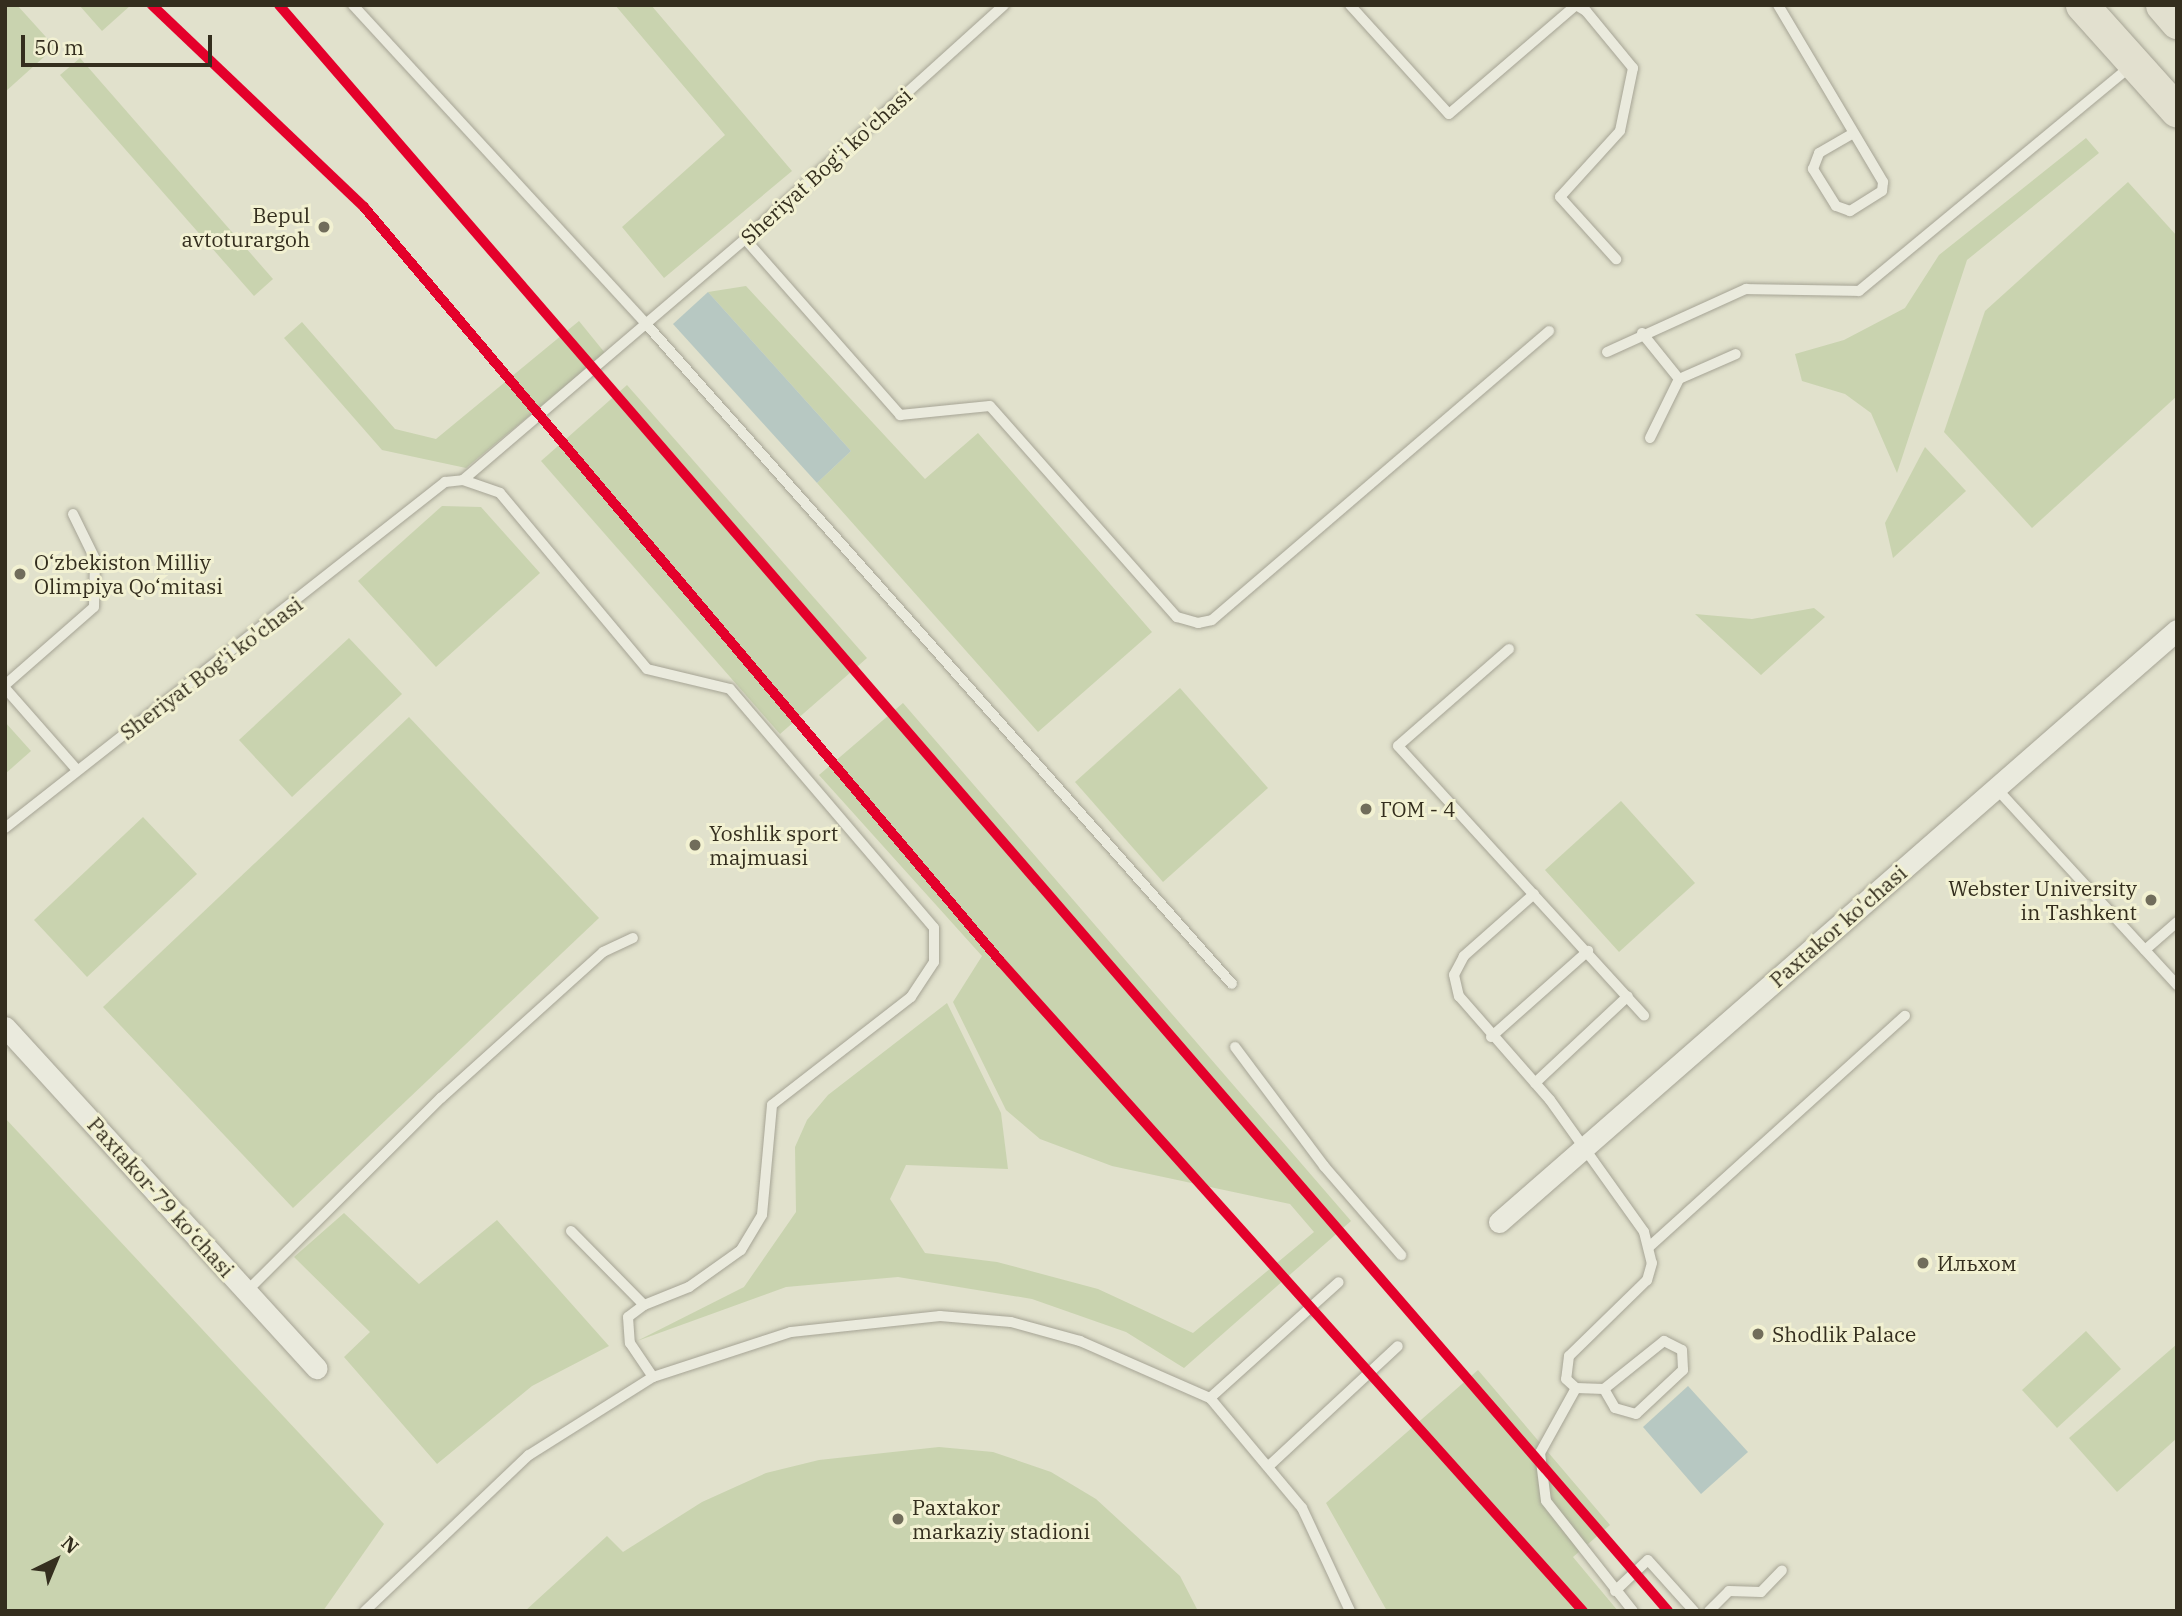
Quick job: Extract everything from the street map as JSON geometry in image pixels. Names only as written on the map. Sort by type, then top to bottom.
[{"type":"main road","points":[[2082,5],[2177,111]]},
{"type":"main road","points":[[2134,64],[2177,102]]},
{"type":"street","name":"Paxtakor ko'chasi","points":[[1499,1222],[2177,630]]},
{"type":"street","name":"Paxtakor-79 ko‘chasi","points":[[5,1027],[316,1368]]},
{"type":"lane","points":[[353,5],[647,325],[1232,984]]},
{"type":"lane","name":"Sheriyat Bog'i ko'chasi","points":[[5,828],[323,584],[414,504],[445,482],[463,480],[745,240],[1004,5]]},
{"type":"lane","points":[[1350,5],[1448,114],[1576,5],[1586,11],[1633,68],[1619,131],[1560,197],[1616,259]]},
{"type":"lane","points":[[1778,5],[1853,133],[1883,187],[1850,211],[1836,206],[1813,169],[1819,153],[1853,133]]},
{"type":"lane","points":[[1607,352],[1642,333],[1746,289],[1859,291],[2134,64]]},
{"type":"lane","points":[[745,240],[900,415],[990,406],[1177,617],[1198,623],[1212,620],[1549,331]]},
{"type":"lane","points":[[1642,333],[1679,379]]},
{"type":"lane","points":[[1650,438],[1679,379],[1736,354]]},
{"type":"lane","points":[[463,480],[500,493],[647,669],[730,689],[934,928],[934,962],[911,998],[772,1105],[762,1214],[741,1250],[689,1287],[644,1305],[628,1317],[630,1343],[653,1377]]},
{"type":"lane","points":[[73,514],[95,559],[94,607],[5,686],[78,770]]},
{"type":"lane","points":[[1508,649],[1398,746],[1644,1015]]},
{"type":"lane","points":[[1996,788],[2177,985]]},
{"type":"lane","points":[[1534,894],[1464,956],[1454,975],[1459,996],[1586,1146],[1649,1247],[1647,1280],[1569,1356],[1566,1379],[1576,1388],[1604,1389],[1656,1342],[1682,1350],[1679,1377],[1642,1411],[1615,1408],[1604,1389]]},
{"type":"lane","points":[[2145,950],[2177,922]]},
{"type":"lane","points":[[247,1291],[441,1098],[603,952],[633,939]]},
{"type":"lane","points":[[1491,1037],[1588,951]]},
{"type":"lane","points":[[1535,1083],[1628,996]]},
{"type":"lane","points":[[1649,1247],[1905,1016]]},
{"type":"lane","points":[[1235,1047],[1324,1166],[1401,1255]]},
{"type":"lane","points":[[571,1231],[644,1305]]},
{"type":"lane","points":[[1210,1398],[1339,1282]]},
{"type":"lane","points":[[365,1611],[529,1455],[653,1377],[790,1332],[940,1316],[1057,1334],[1148,1366],[1210,1398],[1271,1464],[1329,1557],[1350,1611]]},
{"type":"lane","points":[[1271,1464],[1398,1346]]},
{"type":"lane","points":[[1576,1388],[1540,1453],[1546,1501],[1633,1611]]},
{"type":"lane","points":[[1615,1591],[1648,1560],[1694,1611]]},
{"type":"lane","points":[[1709,1611],[1728,1591],[1761,1592],[1782,1570]]},
{"type":"green space","points":[[5,5],[17,5],[55,47],[5,92]]},
{"type":"green space","points":[[79,5],[131,5],[102,31]]},
{"type":"green space","points":[[615,5],[651,5],[792,171],[664,278],[622,227],[725,135]]},
{"type":"green space","points":[[80,58],[273,279],[254,296],[60,75]]},
{"type":"green space","points":[[2086,138],[2099,153],[1967,260],[1897,473],[1871,413],[1845,394],[1802,381],[1795,354],[1844,340],[1905,308],[1939,255]]},
{"type":"green space","points":[[2128,182],[2177,236],[2177,396],[2032,528],[1944,432],[1985,311]]},
{"type":"green space","points":[[746,286],[925,479],[978,433],[1152,632],[1038,732],[817,483],[851,451],[708,292]]},
{"type":"green space","points":[[579,321],[605,353],[466,468],[382,450],[284,338],[302,322],[395,429],[436,439]]},
{"type":"green space","points":[[627,385],[867,658],[780,734],[541,461]]},
{"type":"green space","points":[[1925,447],[1966,491],[1893,558],[1885,523]]},
{"type":"green space","points":[[442,506],[481,507],[540,573],[436,667],[358,581]]},
{"type":"green space","points":[[1814,608],[1825,617],[1761,675],[1695,614],[1752,619]]},
{"type":"green space","points":[[349,638],[402,694],[292,797],[239,740]]},
{"type":"green space","points":[[1180,688],[1268,788],[1163,882],[1075,782]]},
{"type":"green space","points":[[903,703],[1351,1221],[1184,1368],[1126,1332],[1032,1299],[898,1277],[786,1287],[637,1341],[744,1287],[796,1212],[795,1147],[807,1120],[828,1095],[947,1003],[1001,1113],[1008,1169],[906,1165],[890,1199],[925,1253],[997,1262],[1098,1289],[1193,1333],[1314,1232],[1290,1204],[1112,1166],[1040,1139],[1006,1110],[953,1002],[982,956],[819,775]]},
{"type":"green space","points":[[409,717],[599,918],[293,1208],[103,1007]]},
{"type":"green space","points":[[5,722],[31,751],[5,774]]},
{"type":"green space","points":[[1621,801],[1695,883],[1619,952],[1545,870]]},
{"type":"green space","points":[[143,817],[197,874],[87,977],[34,920]]},
{"type":"green space","points":[[5,1118],[384,1524],[323,1611],[5,1611]]},
{"type":"green space","points":[[344,1213],[419,1284],[497,1220],[609,1346],[532,1386],[437,1464],[344,1357],[370,1332],[294,1257]]},
{"type":"green space","points":[[2086,1331],[2121,1369],[2057,1428],[2022,1390]]},
{"type":"green space","points":[[2177,1344],[2177,1438],[2117,1492],[2069,1438]]},
{"type":"green space","points":[[1478,1370],[1610,1525],[1573,1557],[1618,1611],[1387,1611],[1326,1503]]},
{"type":"green space","name":"Paxtakor markaziy stadioni","points":[[939,1447],[993,1452],[1051,1472],[1096,1499],[1180,1576],[1198,1611],[525,1611],[607,1536],[623,1552],[702,1502],[766,1473],[819,1460]]},
{"type":"shaded area","points":[[708,292],[851,451],[817,483],[673,324]]},
{"type":"shaded area","points":[[1688,1386],[1748,1452],[1701,1494],[1643,1427]]},
{"type":"transit line","points":[[152,5],[364,207],[1001,962],[1583,1611]]},
{"type":"transit line","points":[[279,5],[1668,1611]]},
{"type":"place","name":"Bepul avtoturargoh","points":[[324,227]]},
{"type":"place","name":"O‘zbekiston Milliy Olimpiya Qo‘mitasi","points":[[20,574]]},
{"type":"place","name":"ГОМ - 4","points":[[1366,809]]},
{"type":"place","name":"Yoshlik sport majmuasi","points":[[695,845]]},
{"type":"place","name":"Webster University in Tashkent","points":[[2151,900]]},
{"type":"place","name":"Ильхом","points":[[1923,1263]]},
{"type":"place","name":"Shodlik Palace","points":[[1758,1334]]},
{"type":"place","name":"Paxtakor markaziy stadioni","points":[[898,1519]]}]
